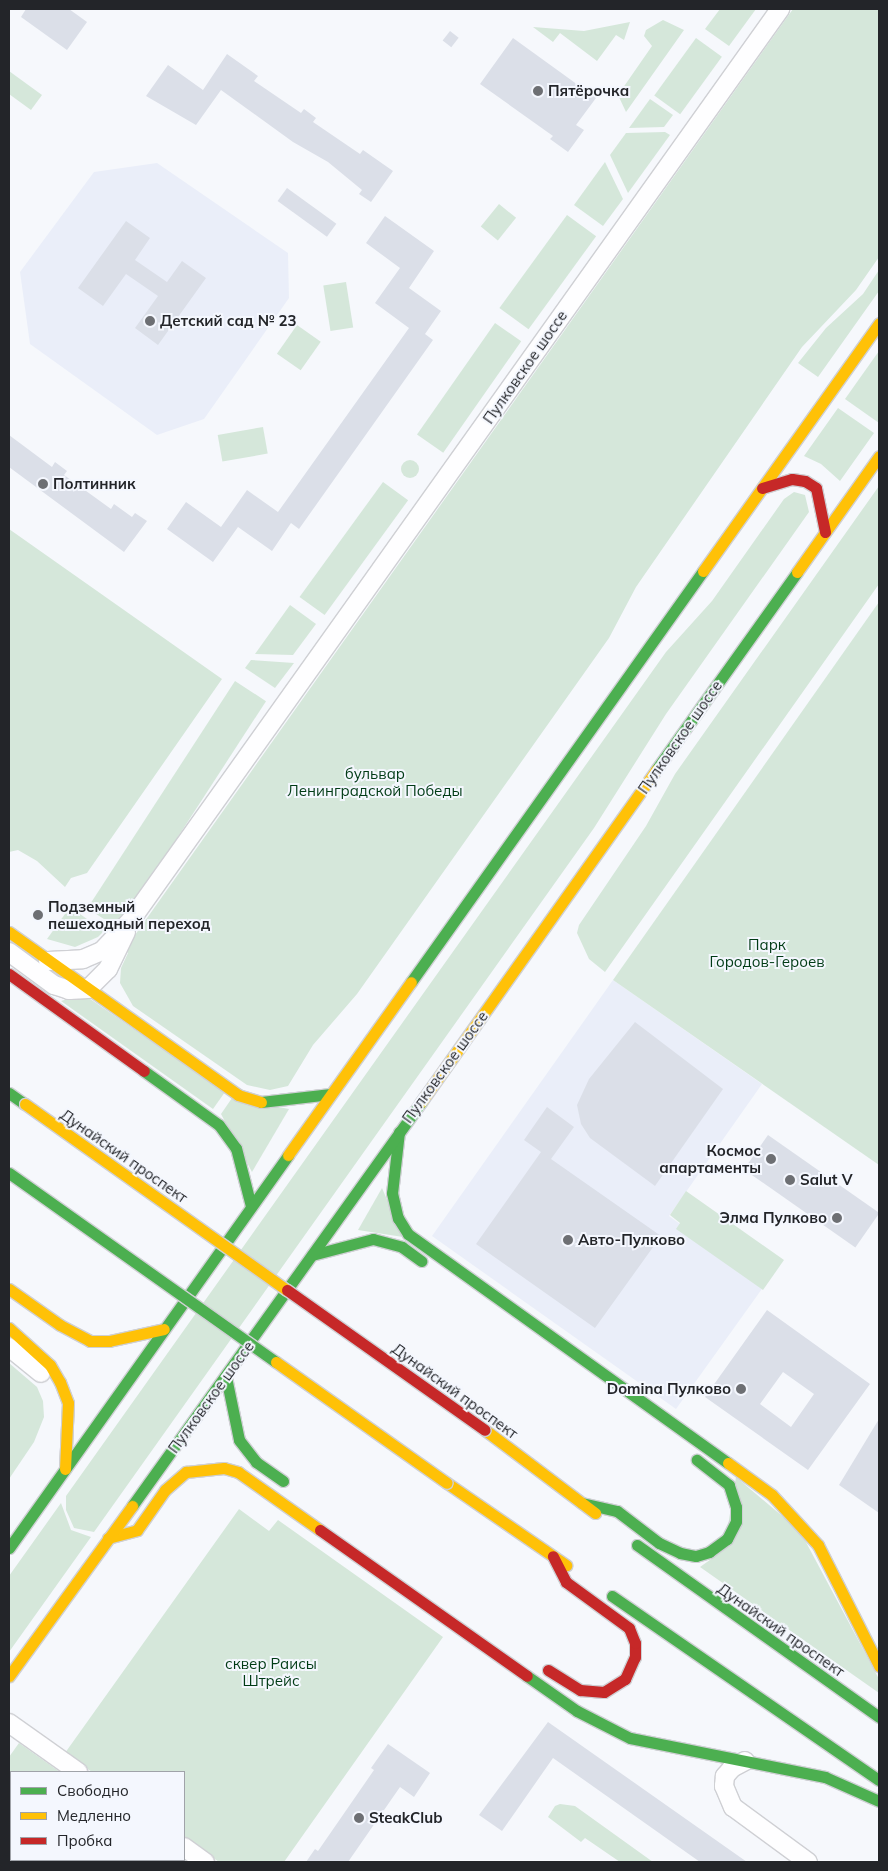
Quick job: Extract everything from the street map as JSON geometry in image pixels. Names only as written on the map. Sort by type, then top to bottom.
[{"type":"main road","points":[[9,1548],[879,323]]},
{"type":"main road","name":"Пулковское шоссе","points":[[9,1676],[226,1377],[879,456]]},
{"type":"main road","points":[[762,488],[792,479],[805,481],[816,488],[825,532]]},
{"type":"main road","points":[[9,932],[88,989],[250,1100],[282,1102],[331,1094]]},
{"type":"main road","points":[[9,974],[118,1051],[225,1132],[236,1148],[251,1206]]},
{"type":"main road","name":"Дунайский проспект","points":[[9,1093],[485,1430],[605,1520]]},
{"type":"main road","points":[[399,1132],[392,1193],[398,1218],[408,1234],[772,1495],[818,1544],[879,1666]]},
{"type":"main road","points":[[9,1173],[447,1483],[577,1572]]},
{"type":"main road","points":[[312,1255],[373,1239],[402,1247],[434,1270]]},
{"type":"main road","points":[[9,1289],[60,1325],[90,1340],[109,1340],[164,1329]]},
{"type":"main road","points":[[9,1328],[55,1374],[68,1403],[65,1469]]},
{"type":"main road","points":[[226,1377],[239,1440],[256,1462],[296,1490]]},
{"type":"main road","points":[[582,1503],[617,1511],[659,1543],[680,1553],[696,1556],[709,1552],[727,1540],[736,1520],[736,1508],[729,1485],[688,1454]]},
{"type":"main road","points":[[108,1538],[137,1530],[165,1490],[186,1472],[224,1468],[238,1472],[577,1711],[610,1730],[630,1738],[825,1777],[879,1801]]},
{"type":"main road","name":"Дунайский проспект","points":[[627,1537],[879,1717]]},
{"type":"main road","points":[[538,1662],[570,1685],[591,1693],[613,1689],[632,1670],[635,1657],[636,1643],[629,1628],[566,1582],[553,1556]]},
{"type":"main road","points":[[601,1588],[879,1780]]},
{"type":"street","name":"Пулковское шоссе","points":[[48,961],[83,959],[102,951],[131,920],[780,9]]},
{"type":"street","name":"Пулковское шоссе","points":[[88,989],[108,969],[131,920]]},
{"type":"street","points":[[9,952],[54,985],[68,990],[88,989]]},
{"type":"street","points":[[108,969],[108,989],[124,1013]]},
{"type":"street","points":[[9,1347],[44,1376],[66,1418]]},
{"type":"street","points":[[9,1723],[77,1771]]},
{"type":"street","points":[[745,1761],[732,1768],[725,1776],[724,1786],[732,1807],[808,1862]]},
{"type":"street","points":[[185,1848],[205,1862]]},
{"type":"shaded area","name":"Детский сад № 23","points":[[157,163],[288,253],[289,298],[204,419],[157,435],[30,344],[20,272],[94,172]]},
{"type":"shaded area","points":[[613,980],[762,1084],[669,1216],[764,1286],[676,1409],[432,1236]]},
{"type":"green space","points":[[720,9],[756,9],[729,46],[705,29]]},
{"type":"green space","name":"бульвар Ленинградской Победы","points":[[793,9],[879,9],[879,257],[856,290],[802,347],[636,587],[609,638],[357,994],[313,1045],[288,1086],[270,1090],[247,1085],[133,1006],[120,983],[121,968],[128,953],[125,949]]},
{"type":"green space","points":[[663,20],[684,30],[626,112],[618,95],[652,46],[644,36],[646,30]]},
{"type":"green space","points":[[630,22],[624,40],[616,35],[597,61],[560,33],[553,42],[533,27],[584,31]]},
{"type":"green space","points":[[696,38],[722,57],[680,114],[654,95]]},
{"type":"green space","points":[[9,71],[42,95],[31,110],[9,94]]},
{"type":"green space","points":[[650,99],[673,115],[664,127],[629,128]]},
{"type":"green space","points":[[665,132],[670,135],[628,193],[610,155],[626,133]]},
{"type":"green space","points":[[605,162],[623,199],[603,226],[574,205]]},
{"type":"green space","points":[[499,204],[516,218],[498,240],[481,227]]},
{"type":"green space","points":[[567,215],[596,236],[529,329],[499,308]]},
{"type":"green space","points":[[879,270],[879,291],[818,377],[798,363],[826,328],[863,294]]},
{"type":"green space","points":[[346,282],[353,327],[330,331],[323,286]]},
{"type":"green space","points":[[495,323],[521,341],[443,453],[417,434]]},
{"type":"green space","points":[[297,325],[321,342],[301,370],[277,354]]},
{"type":"green space","points":[[879,351],[879,423],[845,399]]},
{"type":"green space","points":[[838,408],[874,433],[840,481],[821,464],[804,456]]},
{"type":"green space","points":[[263,427],[268,454],[222,462],[218,435]]},
{"type":"green space","points":[[410,460],[416,463],[419,469],[416,475],[410,478],[404,475],[401,469],[404,463]]},
{"type":"green space","points":[[383,482],[408,500],[325,615],[300,597]]},
{"type":"green space","points":[[879,486],[879,584],[605,972],[589,959],[577,933],[579,925],[646,826],[675,774]]},
{"type":"green space","points":[[794,492],[805,495],[809,512],[666,714],[594,828],[94,1532],[74,1528],[66,1510],[66,1496],[666,652],[712,601],[784,499]]},
{"type":"green space","points":[[9,529],[222,679],[87,873],[71,878],[65,887],[37,861],[18,850],[9,852]]},
{"type":"green space","name":"Парк Городов-Героев","points":[[879,602],[879,1165],[613,980]]},
{"type":"green space","points":[[290,605],[316,624],[293,655],[255,654]]},
{"type":"green space","points":[[251,660],[294,663],[275,688],[245,668]]},
{"type":"green space","points":[[235,681],[266,701],[118,928],[87,908]]},
{"type":"green space","points":[[70,907],[104,931],[98,937],[75,947],[47,939]]},
{"type":"green space","points":[[83,994],[225,1092],[213,1109],[61,1001]]},
{"type":"green space","points":[[232,1098],[289,1109],[252,1172],[221,1114]]},
{"type":"green space","points":[[382,1188],[403,1237],[358,1230]]},
{"type":"green space","points":[[686,1191],[784,1260],[763,1290],[676,1229],[680,1223],[670,1215]]},
{"type":"green space","points":[[9,1363],[37,1387],[43,1401],[44,1417],[34,1442],[9,1479]]},
{"type":"green space","points":[[736,1477],[800,1531],[879,1679],[879,1693],[700,1567],[724,1550]]},
{"type":"green space","points":[[61,1503],[71,1530],[91,1537],[9,1652],[9,1576]]},
{"type":"green space","name":"сквер Раисы Штрейс","points":[[239,1509],[269,1531],[278,1520],[443,1637],[284,1862],[219,1862],[185,1838],[185,1771],[91,1771],[65,1753]]},
{"type":"green space","points":[[19,1743],[59,1771],[10,1771],[10,1861],[185,1860],[188,1862],[9,1862],[9,1757]]},
{"type":"green space","points":[[560,1804],[575,1806],[653,1862],[620,1862],[585,1838],[581,1842],[548,1817],[555,1806]]},
{"type":"building","points":[[26,9],[69,9],[87,22],[67,50],[21,17]]},
{"type":"building","points":[[450,31],[459,38],[451,47],[443,40]]},
{"type":"building","name":"Пятёрочка","points":[[513,38],[596,98],[576,125],[584,130],[568,152],[550,139],[553,136],[480,84]]},
{"type":"building","points":[[227,54],[258,76],[254,81],[301,113],[304,109],[316,118],[313,122],[360,154],[363,150],[393,171],[371,202],[359,194],[362,190],[328,162],[293,142],[221,90],[196,125],[146,96],[168,65],[203,90]]},
{"type":"building","points":[[287,188],[336,224],[327,237],[278,201]]},
{"type":"building","points":[[385,216],[434,251],[409,288],[441,311],[425,334],[433,340],[299,529],[291,523],[272,551],[238,527],[213,562],[167,529],[186,502],[221,527],[247,490],[278,512],[409,328],[375,303],[400,268],[366,243]]},
{"type":"building","points":[[126,221],[150,238],[135,260],[167,282],[182,261],[206,278],[158,345],[135,328],[158,296],[126,274],[103,306],[78,288]]},
{"type":"building","points":[[9,435],[52,467],[55,462],[67,471],[64,475],[111,509],[114,504],[132,517],[135,513],[147,521],[124,552],[9,467]]},
{"type":"building","points":[[635,1022],[723,1089],[655,1186],[590,1138],[581,1124],[577,1105],[589,1079]]},
{"type":"building","name":"Авто-Пулково","points":[[547,1107],[574,1127],[551,1159],[661,1236],[595,1328],[476,1244],[541,1152],[524,1140]]},
{"type":"building","points":[[768,1135],[879,1213],[855,1247],[744,1169]]},
{"type":"building","name":"Domina Пулково","points":[[767,1310],[870,1384],[808,1470],[705,1397]],"holes":[[[783,1372],[814,1394],[791,1427],[760,1404]]]},
{"type":"building","points":[[879,1419],[879,1513],[839,1485]]},
{"type":"building","points":[[548,1722],[747,1862],[700,1862],[553,1758],[502,1831],[479,1815]]},
{"type":"building","points":[[388,1744],[430,1773],[414,1797],[400,1787],[348,1862],[306,1862],[315,1849],[318,1851],[374,1770],[371,1768]]},
{"type":"traffic: fast","points":[[411,982],[703,571]]},
{"type":"traffic: fast","points":[[656,770],[797,572]]},
{"type":"traffic: fast","points":[[144,1071],[219,1125],[236,1148],[251,1206]]},
{"type":"traffic: fast","points":[[9,1093],[25,1104]]},
{"type":"traffic: fast","points":[[261,1102],[331,1094]]},
{"type":"traffic: fast","points":[[132,1506],[421,1102]]},
{"type":"traffic: fast","points":[[399,1132],[392,1193],[398,1218],[408,1234],[728,1463]]},
{"type":"traffic: fast","points":[[9,1548],[288,1155]]},
{"type":"traffic: fast","points":[[9,1173],[276,1362]]},
{"type":"traffic: fast","points":[[312,1255],[373,1239],[402,1247],[421,1261]]},
{"type":"traffic: fast","points":[[226,1377],[239,1440],[256,1462],[283,1481]]},
{"type":"traffic: fast","points":[[582,1503],[617,1511],[659,1543],[680,1553],[696,1556],[709,1552],[727,1539],[736,1521],[736,1507],[729,1485],[697,1460]]},
{"type":"traffic: fast","points":[[637,1545],[879,1717]]},
{"type":"traffic: fast","points":[[612,1596],[879,1780]]},
{"type":"traffic: fast","points":[[527,1676],[577,1711],[630,1738],[825,1777],[879,1801]]},
{"type":"traffic: slow","points":[[703,571],[879,323]]},
{"type":"traffic: slow","points":[[797,572],[879,456]]},
{"type":"traffic: slow","points":[[421,1102],[656,770]]},
{"type":"traffic: slow","points":[[9,932],[238,1095],[261,1102]]},
{"type":"traffic: slow","points":[[288,1155],[411,982]]},
{"type":"traffic: slow","points":[[25,1104],[287,1290]]},
{"type":"traffic: slow","points":[[9,1289],[60,1325],[90,1341],[109,1341],[164,1329]]},
{"type":"traffic: slow","points":[[9,1328],[50,1365],[60,1382],[68,1403],[65,1469]]},
{"type":"traffic: slow","points":[[276,1362],[447,1483]]},
{"type":"traffic: slow","points":[[485,1430],[595,1513]]},
{"type":"traffic: slow","points":[[728,1463],[772,1495],[818,1545],[879,1666]]},
{"type":"traffic: slow","points":[[108,1538],[137,1530],[165,1490],[186,1472],[224,1468],[238,1472],[320,1530]]},
{"type":"traffic: slow","points":[[447,1483],[566,1565]]},
{"type":"traffic: slow","points":[[9,1676],[132,1506]]},
{"type":"traffic: jam","points":[[762,488],[792,479],[805,481],[816,488],[825,532]]},
{"type":"traffic: jam","points":[[9,974],[144,1071]]},
{"type":"traffic: jam","points":[[287,1290],[485,1430]]},
{"type":"traffic: jam","points":[[320,1530],[527,1676]]},
{"type":"traffic: jam","points":[[548,1670],[580,1690],[604,1692],[625,1679],[635,1657],[635,1643],[629,1628],[566,1582],[553,1556]]},
{"type":"place","name":"Пятёрочка","points":[[538,91]]},
{"type":"place","name":"Детский сад № 23","points":[[150,321]]},
{"type":"place","name":"Полтинник","points":[[43,484]]},
{"type":"place","name":"Подземный пешеходный переход","points":[[38,915]]},
{"type":"place","name":"Космос апартаменты","points":[[771,1159]]},
{"type":"place","name":"Salut V","points":[[790,1180]]},
{"type":"place","name":"Элма Пулково","points":[[837,1218]]},
{"type":"place","name":"Авто-Пулково","points":[[568,1240]]},
{"type":"place","name":"Domina Пулково","points":[[741,1389]]},
{"type":"place","name":"SteakClub","points":[[359,1818]]}]
